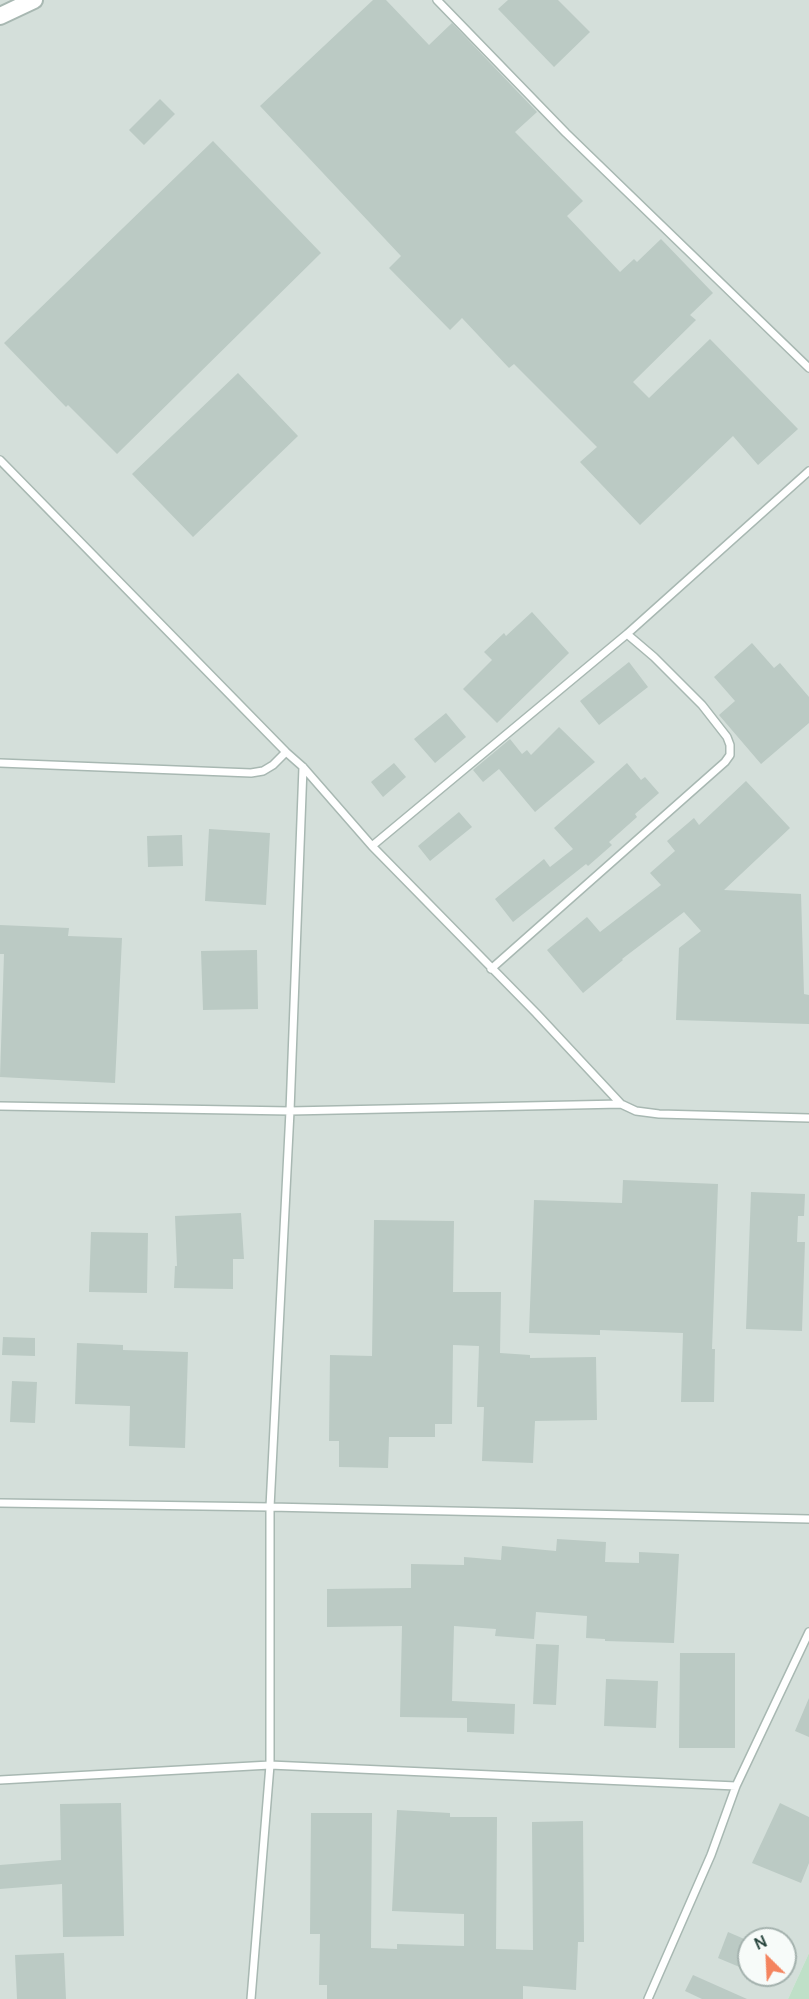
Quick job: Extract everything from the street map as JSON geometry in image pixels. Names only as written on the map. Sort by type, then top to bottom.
[{"type":"street","points":[[0,16],[34,0]]},
{"type":"lane","points":[[437,0],[566,133],[809,368]]},
{"type":"lane","points":[[0,460],[303,767],[372,846],[536,1013],[621,1104],[636,1111],[659,1114],[809,1118]]},
{"type":"lane","points":[[372,846],[627,634],[809,471]]},
{"type":"lane","points":[[491,969],[725,762],[730,755],[727,737],[702,705],[654,657],[627,634]]},
{"type":"lane","points":[[0,763],[251,773],[263,771],[273,765],[286,752]]},
{"type":"lane","points":[[251,1999],[270,1765],[270,1507],[290,1111],[303,767]]},
{"type":"lane","points":[[0,1106],[290,1111],[621,1104]]},
{"type":"lane","points":[[0,1503],[809,1519]]},
{"type":"lane","points":[[648,1999],[711,1856],[736,1786],[809,1632]]},
{"type":"lane","points":[[0,1780],[270,1765],[736,1786]]},
{"type":"shaded area","points":[[0,0],[809,0],[809,1953],[797,1979],[797,1927],[737,1927],[737,1987],[793,1987],[788,1999],[0,1999]]},
{"type":"green space","points":[[809,1953],[809,1999],[788,1999],[793,1987],[797,1987],[797,1979]]},
{"type":"building","points":[[373,0],[386,0],[429,45],[452,23],[537,112],[515,132],[583,201],[567,216],[620,272],[634,259],[637,262],[661,239],[713,293],[690,315],[696,320],[633,382],[649,398],[710,339],[798,429],[758,465],[733,436],[640,525],[580,462],[597,447],[514,364],[509,368],[462,318],[450,330],[389,268],[401,256],[260,106]]},
{"type":"building","points":[[508,0],[558,0],[590,32],[554,67],[498,9]]},
{"type":"building","points":[[160,99],[175,114],[144,145],[129,130]]},
{"type":"building","points":[[213,141],[321,253],[117,454],[68,405],[66,407],[4,343]]},
{"type":"building","points":[[238,373],[298,436],[193,537],[132,474]]},
{"type":"building","points":[[532,612],[569,653],[497,723],[463,689],[492,660],[484,652]]},
{"type":"building","points":[[752,643],[774,668],[780,663],[809,697],[809,723],[761,764],[719,715],[735,701],[714,677]]},
{"type":"building","points":[[629,662],[648,687],[599,725],[580,701]]},
{"type":"building","points":[[446,713],[466,737],[435,763],[414,739]]},
{"type":"building","points":[[559,727],[595,762],[535,812],[499,769],[483,782],[473,770],[510,739],[522,754],[527,750],[531,755]]},
{"type":"building","points":[[394,763],[406,777],[383,797],[371,782]]},
{"type":"building","points":[[627,763],[641,780],[645,777],[659,793],[609,842],[612,845],[588,866],[586,864],[513,922],[495,899],[544,859],[550,867],[573,849],[554,828]]},
{"type":"building","points":[[746,781],[790,828],[724,890],[801,894],[804,994],[809,995],[809,1024],[676,1020],[679,948],[701,931],[684,912],[622,959],[583,993],[547,950],[587,917],[600,932],[661,885],[650,873],[675,851],[667,841],[694,818],[699,825]]},
{"type":"building","points":[[459,812],[472,827],[430,861],[418,846]]},
{"type":"building","points":[[209,829],[270,833],[266,905],[205,901]]},
{"type":"building","points":[[182,835],[183,866],[148,867],[147,836]]},
{"type":"building","points":[[0,925],[69,928],[68,936],[122,938],[115,1083],[0,1077],[4,954],[0,954]]},
{"type":"building","points":[[257,950],[258,1009],[203,1010],[201,951]]},
{"type":"building","points":[[623,1180],[718,1184],[712,1349],[715,1349],[714,1402],[681,1402],[683,1333],[600,1330],[600,1335],[529,1333],[534,1200],[622,1203]]},
{"type":"building","points":[[751,1192],[805,1194],[804,1216],[798,1216],[797,1242],[805,1242],[802,1331],[746,1329]]},
{"type":"building","points":[[241,1213],[244,1259],[233,1259],[233,1289],[174,1288],[175,1266],[177,1266],[175,1216]]},
{"type":"building","points":[[374,1220],[454,1221],[453,1292],[501,1292],[500,1353],[530,1355],[530,1358],[596,1357],[597,1420],[535,1421],[533,1463],[482,1461],[484,1407],[477,1407],[479,1346],[453,1345],[452,1424],[435,1424],[435,1437],[389,1437],[388,1468],[339,1467],[339,1441],[329,1441],[330,1355],[372,1356]]},
{"type":"building","points":[[91,1232],[148,1233],[147,1293],[89,1292]]},
{"type":"building","points":[[3,1337],[35,1338],[35,1356],[2,1355]]},
{"type":"building","points":[[77,1343],[123,1345],[123,1350],[188,1352],[185,1448],[129,1446],[130,1406],[75,1404]]},
{"type":"building","points":[[12,1381],[37,1382],[35,1423],[10,1422]]},
{"type":"building","points":[[557,1539],[606,1542],[605,1562],[639,1563],[639,1552],[679,1554],[674,1643],[605,1641],[605,1639],[586,1638],[587,1616],[536,1612],[534,1639],[495,1636],[496,1629],[454,1626],[452,1701],[515,1704],[514,1734],[467,1732],[467,1718],[400,1717],[402,1626],[327,1627],[327,1589],[411,1588],[411,1564],[464,1565],[464,1557],[501,1560],[502,1546],[556,1551]]},
{"type":"building","points":[[536,1644],[559,1645],[556,1705],[533,1704]]},
{"type":"building","points":[[680,1653],[735,1653],[735,1748],[679,1748]]},
{"type":"building","points":[[606,1679],[658,1681],[656,1728],[604,1726]]},
{"type":"building","points":[[809,1698],[809,1737],[795,1731]]},
{"type":"building","points":[[121,1803],[124,1936],[63,1937],[62,1884],[0,1889],[0,1865],[61,1860],[60,1804]]},
{"type":"building","points":[[780,1803],[809,1817],[809,1863],[801,1883],[752,1863]]},
{"type":"building","points":[[397,1810],[450,1813],[450,1817],[497,1817],[496,1949],[533,1950],[532,1822],[583,1821],[584,1942],[578,1942],[576,1990],[523,1986],[523,1999],[327,1999],[327,1985],[319,1985],[320,1934],[310,1934],[311,1813],[372,1813],[371,1948],[397,1949],[397,1944],[464,1946],[464,1914],[392,1911]]},
{"type":"building","points":[[728,1932],[737,1936],[737,1966],[718,1958]]},
{"type":"building","points":[[64,1953],[66,1999],[17,1999],[15,1955]]},
{"type":"building","points":[[693,1975],[747,1999],[702,1999],[685,1991]]}]
